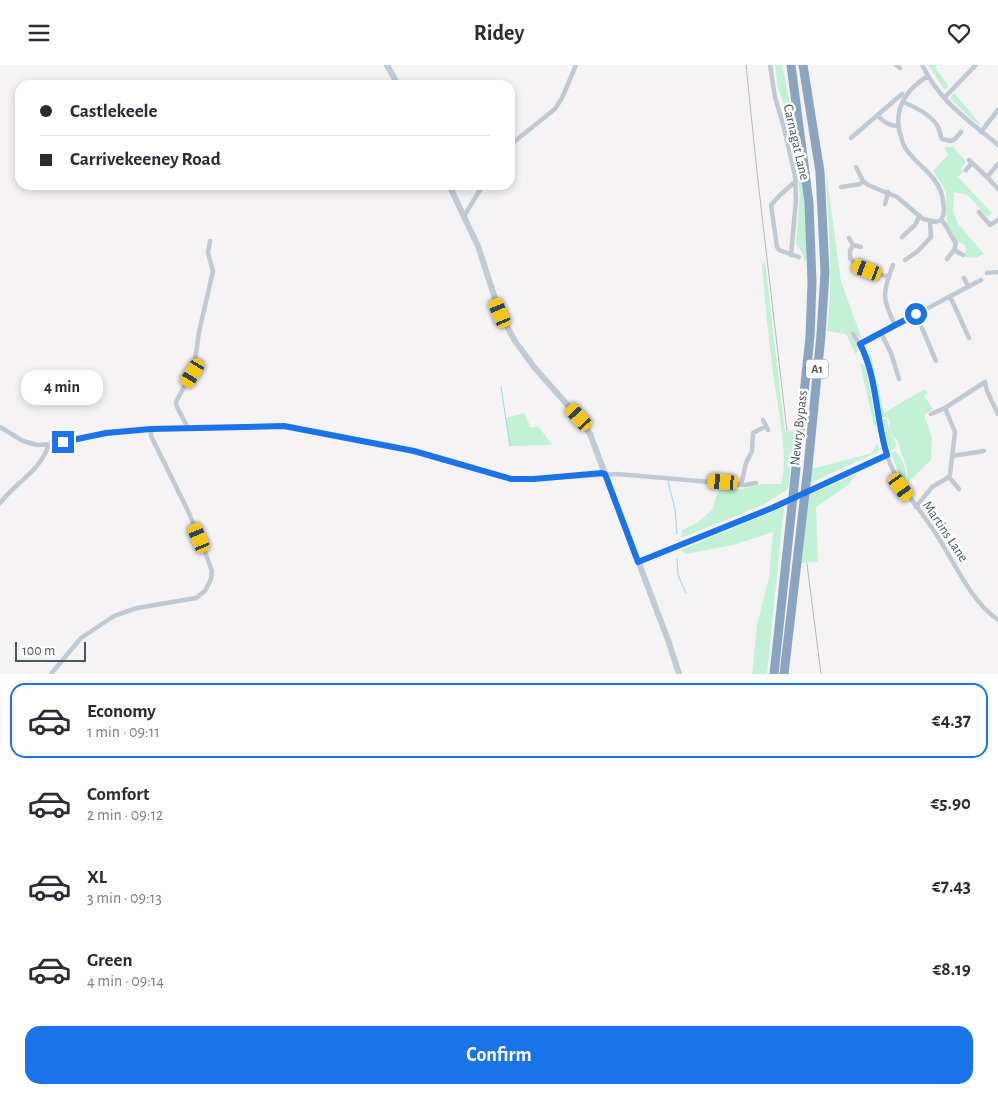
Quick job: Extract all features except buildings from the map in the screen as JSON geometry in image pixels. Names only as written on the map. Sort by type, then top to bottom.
[{"type":"highway","name":"Newry Bypass","points":[[774,674],[810,337],[812,283],[809,203],[791,65]]},
{"type":"highway","name":"Newry Bypass","points":[[784,674],[809,457],[825,272],[820,172],[803,65]]},
{"type":"street","points":[[387,65],[395,80]]},
{"type":"street","points":[[515,141],[555,109],[562,98],[576,65]]},
{"type":"street","name":"Carnagat Lane","points":[[770,65],[775,97],[789,146],[796,181],[791,255]]},
{"type":"street","points":[[922,65],[928,76],[955,110],[998,145]]},
{"type":"street","points":[[944,97],[976,65]]},
{"type":"street","points":[[928,76],[913,87],[903,102],[900,108],[898,126],[905,148],[939,185],[944,206],[944,216],[941,220]]},
{"type":"street","points":[[851,138],[902,93]]},
{"type":"street","points":[[903,102],[913,106],[931,119],[938,126],[942,139],[951,141],[961,132]]},
{"type":"street","points":[[981,132],[998,110]]},
{"type":"street","points":[[878,116],[892,126],[898,126]]},
{"type":"street","points":[[966,170],[970,162],[998,189]]},
{"type":"street","points":[[987,177],[998,164]]},
{"type":"street","points":[[864,167],[857,169],[863,181],[868,185],[897,197],[919,217],[930,221],[941,220]]},
{"type":"street","points":[[796,181],[776,199],[771,207],[777,247],[779,250],[799,257]]},
{"type":"street","points":[[841,187],[860,184],[863,181]]},
{"type":"street","points":[[451,190],[478,246],[495,302],[511,334],[534,367],[585,426],[593,441],[666,633],[679,674]]},
{"type":"street","points":[[464,216],[481,190]]},
{"type":"street","points":[[885,204],[888,192]]},
{"type":"street","points":[[979,212],[990,225],[998,220]]},
{"type":"street","points":[[902,237],[915,225],[919,217]]},
{"type":"street","points":[[941,220],[956,243],[954,250],[947,259]]},
{"type":"street","points":[[905,261],[931,237],[930,221]]},
{"type":"street","points":[[849,239],[853,245],[860,247]]},
{"type":"street","points":[[188,428],[176,402],[194,368],[199,332],[213,271],[208,253],[210,241]]},
{"type":"street","points":[[853,245],[850,251],[850,258],[857,266],[888,277]]},
{"type":"street","points":[[954,250],[963,255]]},
{"type":"street","points":[[893,265],[888,277],[884,300],[895,325]]},
{"type":"street","points":[[987,273],[998,272]]},
{"type":"street","points":[[964,278],[968,286]]},
{"type":"street","points":[[860,344],[981,280]]},
{"type":"street","points":[[950,296],[969,338]]},
{"type":"street","points":[[916,314],[936,361]]},
{"type":"street","points":[[881,333],[891,353],[899,379]]},
{"type":"street","name":"Martins Lane","points":[[853,334],[860,344],[871,379],[887,455],[901,487],[935,533],[977,598],[991,615],[998,620]]},
{"type":"street","points":[[984,375],[987,391],[998,415]]},
{"type":"street","points":[[931,414],[946,408],[985,382]]},
{"type":"street","points":[[946,408],[955,433],[949,477],[959,489]]},
{"type":"street","points":[[741,485],[746,463],[752,451],[753,433],[767,428],[763,421]]},
{"type":"street","points":[[0,427],[23,441],[37,445],[106,433],[151,429],[284,426],[414,451],[511,479],[629,474],[741,485],[756,483]]},
{"type":"street","points":[[51,674],[81,638],[114,616],[137,608],[196,598],[205,591],[211,579],[212,571],[205,552],[151,429]]},
{"type":"street","points":[[0,503],[8,493],[40,465],[49,444]]},
{"type":"street","points":[[952,455],[984,451]]},
{"type":"street","points":[[638,562],[772,508],[887,455]]},
{"type":"street","points":[[916,507],[932,487],[949,477]]},
{"type":"green space","points":[[775,65],[782,65],[800,162],[806,227],[807,258],[804,261],[803,254],[796,244],[800,194],[795,158],[789,120],[778,88]]},
{"type":"green space","points":[[928,65],[937,65],[935,67],[949,87],[945,90]]},
{"type":"green space","points":[[954,93],[981,125],[970,118],[950,98]]},
{"type":"green space","points":[[944,147],[953,147],[966,162],[961,168],[964,171],[958,177],[992,213],[987,217],[968,195],[954,192],[953,211],[958,224],[984,254],[975,258],[964,257],[966,246],[954,239],[947,228],[946,193],[933,171],[948,155]]},
{"type":"green space","points":[[826,171],[841,282],[862,339],[853,332],[850,333],[858,347],[856,355],[846,334],[827,331],[830,271]]},
{"type":"green space","points":[[765,262],[785,433],[795,430],[788,489],[763,505],[681,538],[682,530],[697,523],[712,510],[720,485],[730,485],[738,490],[762,484],[781,484],[784,460],[766,309],[762,265]]},
{"type":"green space","points":[[869,348],[884,413],[923,390],[926,390],[927,394],[924,396],[933,409],[924,415],[932,438],[931,460],[908,482],[907,470],[897,439],[895,439],[891,430],[890,421],[886,417],[882,417]]},
{"type":"green space","points":[[860,363],[866,368],[877,426],[874,426]]},
{"type":"green space","points":[[524,413],[531,428],[538,426],[552,445],[510,446],[506,418]]},
{"type":"green space","points":[[882,419],[886,419],[896,445],[890,451]]},
{"type":"green space","points":[[877,443],[878,452],[810,483],[812,469],[872,453]]},
{"type":"green space","points":[[896,451],[905,468],[905,480],[901,479],[891,453]]},
{"type":"green space","points":[[857,474],[848,485],[816,507],[818,562],[801,563],[807,496]]},
{"type":"green space","points":[[784,507],[767,674],[752,674],[757,625],[769,577],[773,532],[737,544],[686,554],[681,550]]},
{"type":"waterway","points":[[501,387],[510,446]]},
{"type":"waterway","points":[[668,481],[675,509],[677,534]]},
{"type":"waterway","points":[[677,559],[678,575],[686,593]]},
{"type":"railway","points":[[746,65],[787,431]]},
{"type":"railway","points":[[807,564],[821,674]]},
{"type":"route","points":[[63,442],[106,433],[151,429],[259,425],[284,426],[393,446],[511,479],[586,476],[602,473],[605,474],[638,562],[772,508],[887,455],[871,379],[860,344],[916,314]]}]
